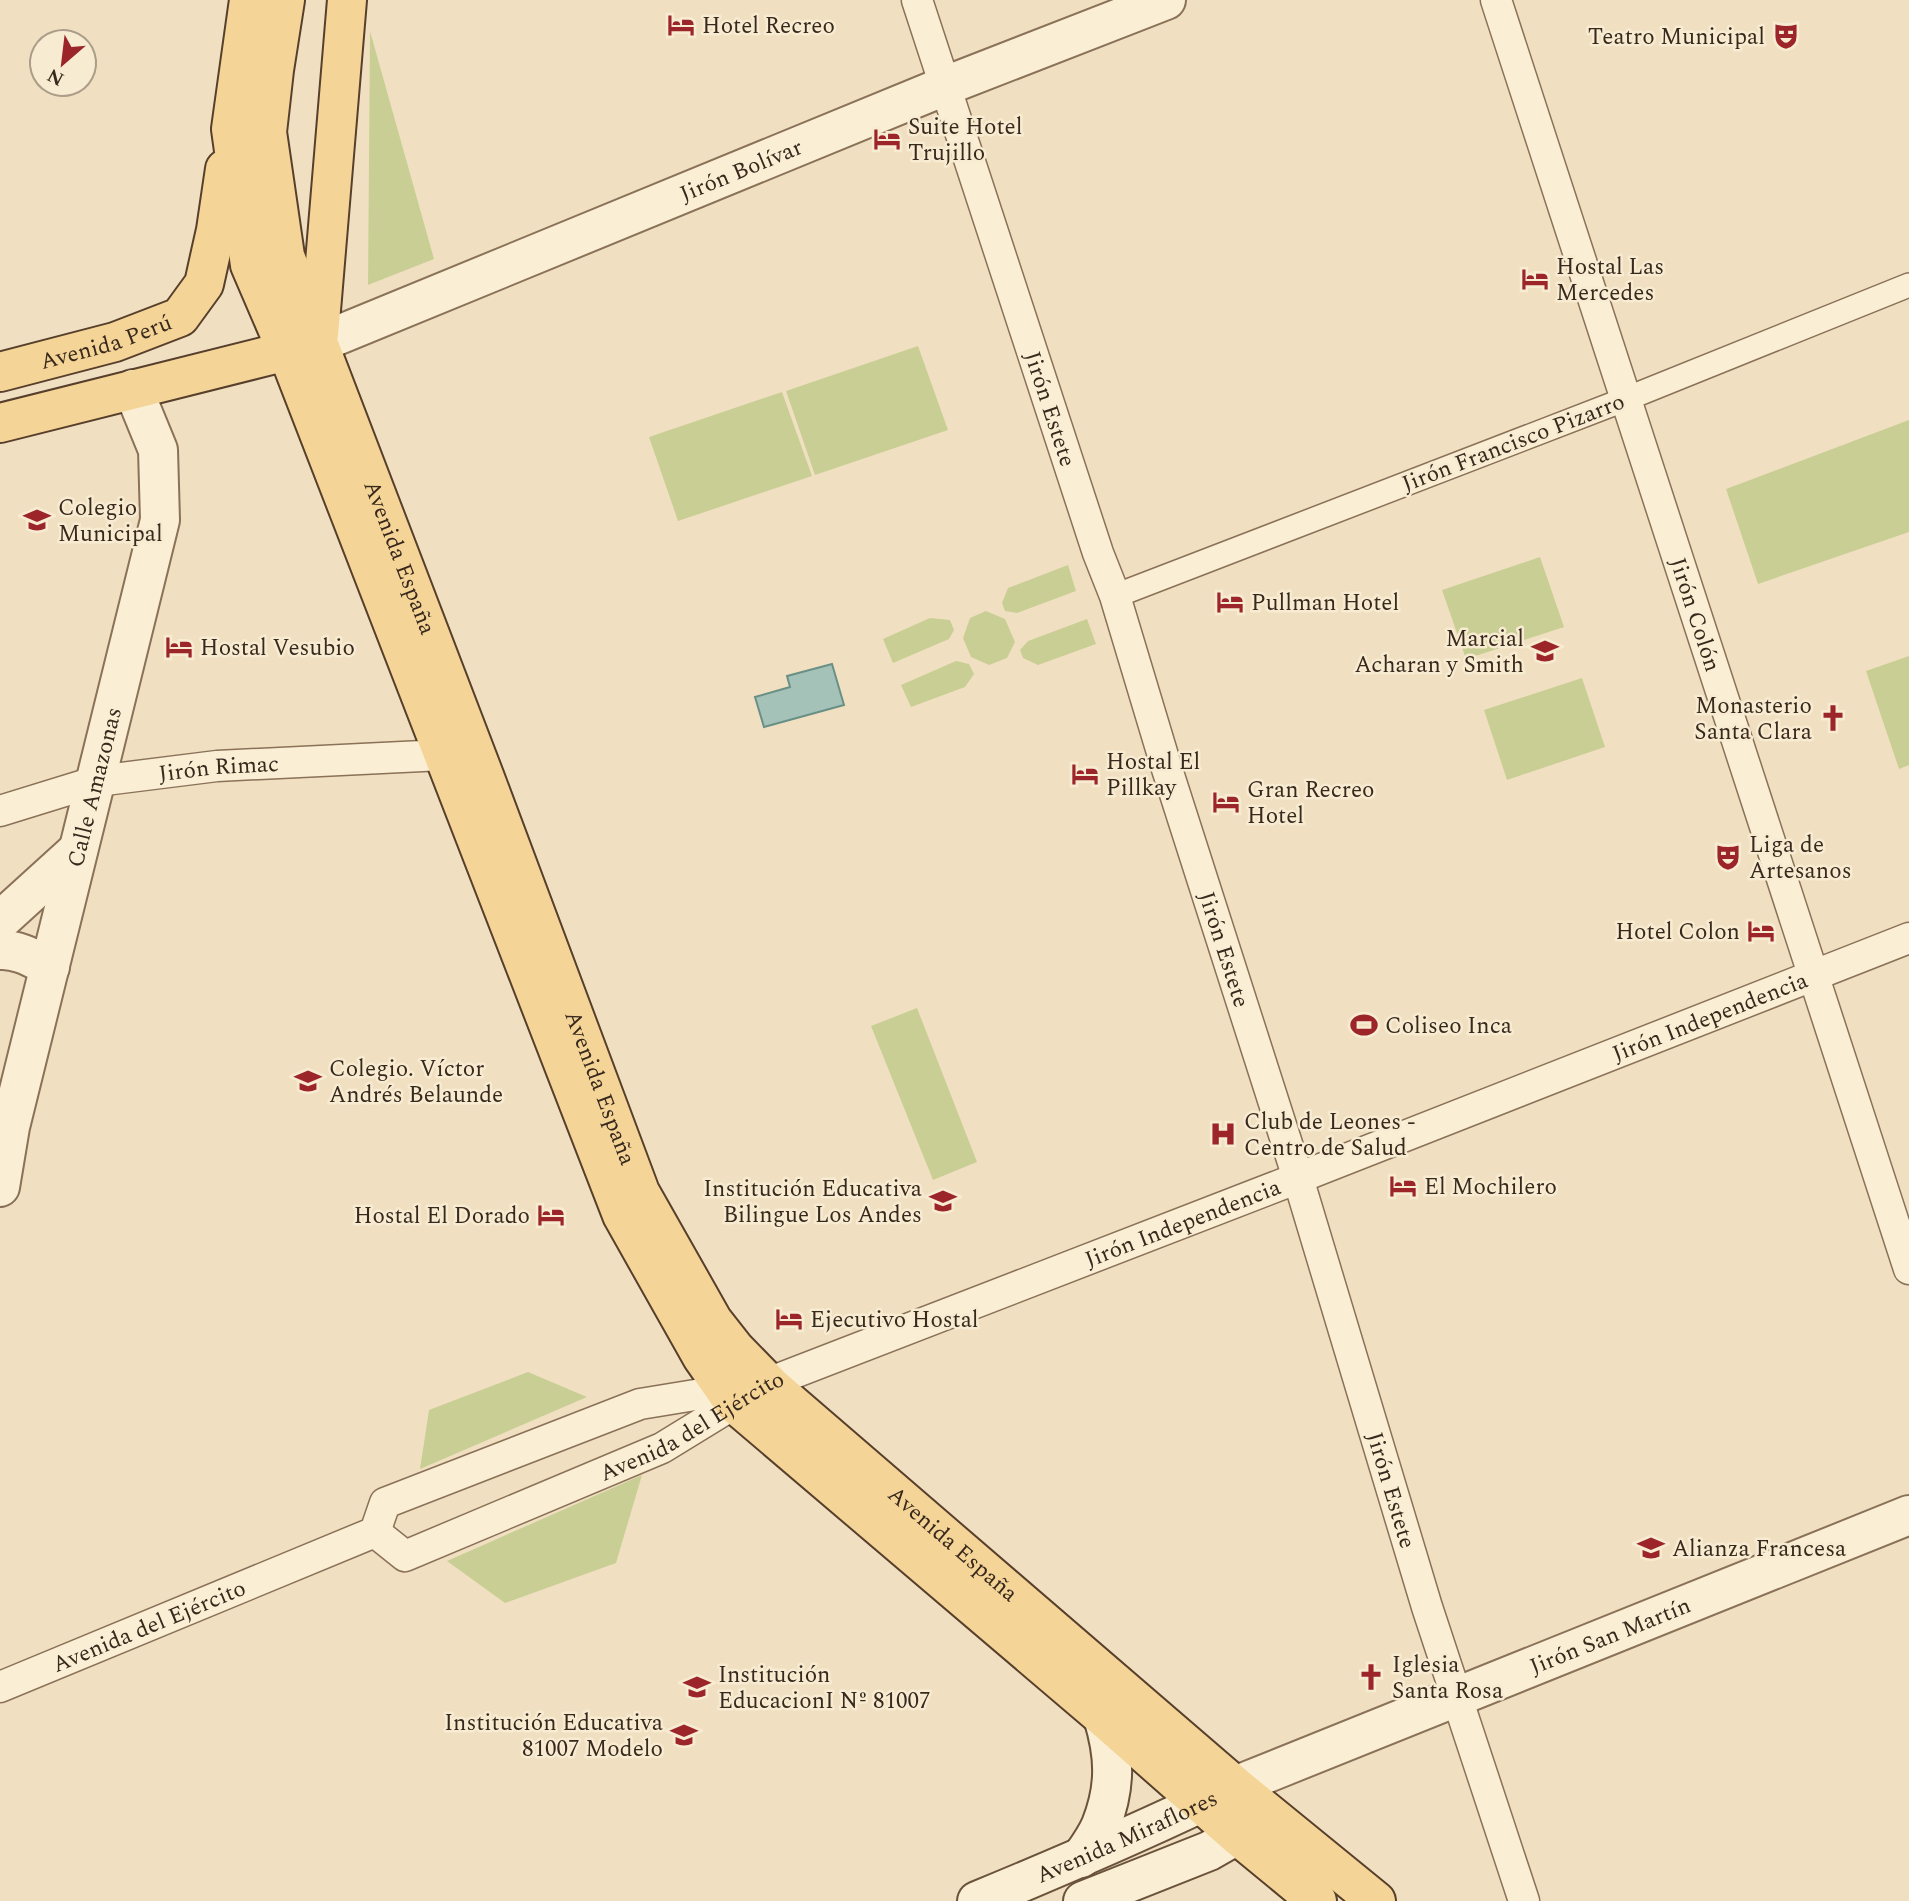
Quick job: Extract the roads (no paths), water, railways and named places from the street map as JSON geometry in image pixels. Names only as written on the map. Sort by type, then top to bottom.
[{"type":"main road","name":"Avenida España","points":[[249,0],[231,129],[250,265],[303,347],[480,764],[640,1192],[713,1321],[735,1349],[768,1383],[1235,1786],[1252,1824],[1317,1901]]},
{"type":"main road","points":[[0,423],[303,347],[285,256],[267,132],[285,0]]},
{"type":"main road","name":"Avenida España","points":[[346,0],[303,347],[443,755],[622,1215],[702,1357],[729,1396],[1201,1803],[1252,1824],[1376,1901]]},
{"type":"main road","name":"Avenida Perú","points":[[0,372],[115,342],[180,317],[204,284],[216,230],[231,129]]},
{"type":"street","name":"Jirón Estete","points":[[917,0],[1098,553],[1115,596],[1167,769],[1298,1178],[1427,1607],[1524,1901]]},
{"type":"street","name":"Jirón Bolívar","points":[[303,347],[945,86],[1166,0]]},
{"type":"street","name":"Jirón Colón","points":[[1496,0],[1909,1269]]},
{"type":"street","name":"Jirón Francisco Pizarro","points":[[1115,596],[1626,399],[1909,285]]},
{"type":"street","name":"Calle Amazonas","points":[[0,1187],[10,1127],[160,520],[158,450],[133,389]]},
{"type":"street","name":"Jirón Rimac","points":[[0,811],[97,781],[217,766],[443,755]]},
{"type":"street","points":[[0,921],[78,850]]},
{"type":"street","name":"Jirón Independencia","points":[[768,1383],[1909,938]]},
{"type":"street","points":[[0,950],[28,956],[50,967]]},
{"type":"street","name":"Avenida del Ejército","points":[[0,1687],[375,1532],[385,1503],[640,1404],[729,1396],[768,1383]]},
{"type":"street","name":"Avenida del Ejército","points":[[375,1532],[405,1556],[662,1447],[729,1396]]},
{"type":"street","name":"Jirón San Martín","points":[[1235,1786],[1909,1515]]},
{"type":"street","points":[[1081,1858],[1101,1827],[1111,1792],[1111,1742],[1103,1717]]},
{"type":"street","name":"Avenida Miraflores","points":[[977,1901],[1081,1858],[1235,1786]]},
{"type":"street","name":"Avenida Miraflores","points":[[1095,1899],[1209,1850],[1252,1824]]},
{"type":"water","points":[[832,664],[844,705],[764,727],[755,697],[790,687],[787,676]]},
{"type":"place","name":"Hotel Recreo","points":[[681,25]]},
{"type":"place","name":"Teatro Municipal","points":[[1786,36]]},
{"type":"place","name":"Suite Hotel Trujillo","points":[[887,139]]},
{"type":"place","name":"Hostal Las Mercedes","points":[[1535,279]]},
{"type":"place","name":"Colegio Municipal","points":[[37,520]]},
{"type":"place","name":"Pullman Hotel","points":[[1230,602]]},
{"type":"place","name":"Hostal Vesubio","points":[[179,647]]},
{"type":"place","name":"Marcial Acharan y Smith","points":[[1545,651]]},
{"type":"place","name":"Monasterio Santa Clara","points":[[1833,718]]},
{"type":"place","name":"Hostal El Pillkay","points":[[1085,774]]},
{"type":"place","name":"Gran Recreo Hotel","points":[[1226,802]]},
{"type":"place","name":"Liga de Artesanos","points":[[1728,857]]},
{"type":"place","name":"Hotel Colon","points":[[1761,931]]},
{"type":"place","name":"Coliseo Inca","points":[[1364,1025]]},
{"type":"place","name":"Colegio. Víctor Andrés Belaunde","points":[[308,1081]]},
{"type":"place","name":"Club de Leones - Centro de Salud","points":[[1223,1134]]},
{"type":"place","name":"El Mochilero","points":[[1403,1186]]},
{"type":"place","name":"Institución Educativa Bilingue Los Andes","points":[[943,1201]]},
{"type":"place","name":"Hostal El Dorado","points":[[551,1215]]},
{"type":"place","name":"Ejecutivo Hostal","points":[[789,1319]]},
{"type":"place","name":"Alianza Francesa","points":[[1651,1548]]},
{"type":"place","name":"Iglesia Santa Rosa","points":[[1371,1677]]},
{"type":"place","name":"Institución EducacionI Nº 81007","points":[[697,1687]]},
{"type":"place","name":"Institución Educativa 81007 Modelo","points":[[684,1735]]}]
